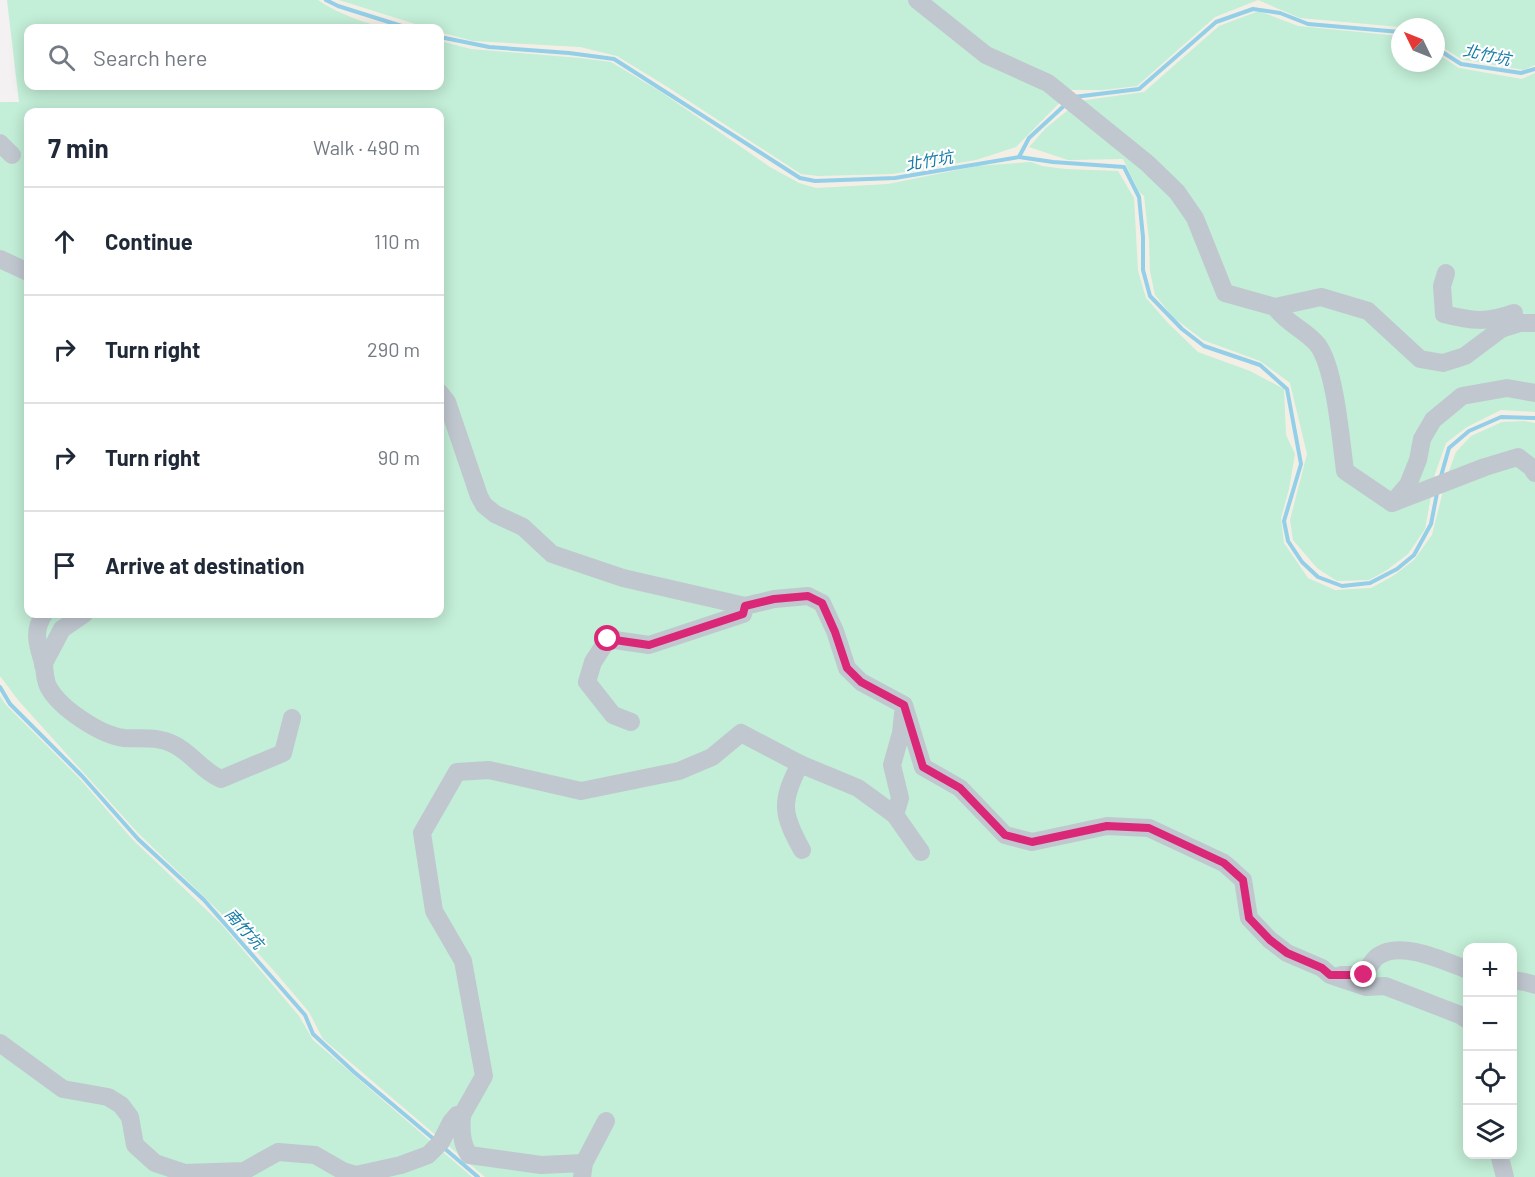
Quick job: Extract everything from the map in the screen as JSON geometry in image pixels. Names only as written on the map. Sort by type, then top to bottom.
[{"type":"street","points":[[917,0],[986,55],[1048,83],[1147,163],[1177,192],[1195,218],[1225,293],[1275,307],[1322,297],[1368,311],[1420,359],[1443,363],[1465,356],[1501,329],[1535,321]]},
{"type":"street","points":[[0,259],[24,270]]},
{"type":"street","points":[[1446,273],[1442,286],[1444,314],[1472,320],[1496,320],[1517,312],[1535,321]]},
{"type":"street","points":[[1275,307],[1280,314],[1317,344],[1329,366],[1346,471],[1392,503]]},
{"type":"street","points":[[1392,503],[1408,486],[1418,460],[1422,439],[1433,420],[1462,396],[1506,388],[1535,393]]},
{"type":"street","points":[[444,398],[484,505],[495,514],[523,527],[552,554],[623,578],[745,606],[774,599],[808,596],[822,603],[847,668],[861,682],[904,705],[923,767],[960,788],[1005,835],[1032,842],[1107,826],[1149,828],[1224,863],[1243,880],[1249,918],[1270,940],[1287,953],[1322,968],[1330,975],[1385,986],[1463,1017]]},
{"type":"street","points":[[1392,503],[1518,457],[1535,473]]},
{"type":"street","points":[[631,722],[613,715],[586,682],[593,662],[608,639],[649,645],[743,614],[745,606]]},
{"type":"street","points":[[42,618],[36,636],[48,687],[69,712],[90,725],[121,738],[156,738],[173,743],[189,754],[209,774],[220,779],[283,753],[292,718]]},
{"type":"street","points":[[43,665],[62,629],[78,618]]},
{"type":"street","points":[[895,815],[900,798],[892,765],[901,733],[904,705]]},
{"type":"street","points":[[606,1120],[583,1170],[469,1155],[464,1147],[462,1115],[484,1076],[463,961],[434,911],[422,833],[457,772],[489,770],[581,791],[679,771],[712,757],[741,733],[800,764],[858,788],[895,815],[921,852]]},
{"type":"street","points":[[800,764],[787,789],[787,822],[802,850]]},
{"type":"street","points":[[1365,981],[1377,956],[1395,949],[1415,952],[1463,969]]},
{"type":"street","points":[[1517,980],[1535,985]]},
{"type":"street","points":[[0,1043],[63,1089],[108,1097],[121,1105],[130,1117],[135,1145],[155,1163],[185,1173],[244,1171],[278,1152],[315,1155],[343,1171],[356,1175],[401,1165],[428,1155],[441,1142],[451,1122],[457,1115],[462,1115]]},
{"type":"street","points":[[1500,1159],[1504,1177]]},
{"type":"green space","points":[[7,0],[1535,0],[1535,1177],[0,1177],[0,102],[19,102]]},
{"type":"sand","points":[[318,0],[339,0],[415,24],[372,24]]},
{"type":"sand","points":[[1258,0],[1300,18],[1391,26],[1391,35],[1298,26],[1259,11],[1219,26],[1144,92],[1079,101],[1046,128],[1029,147],[1068,160],[1123,159],[1139,192],[1144,196],[1150,271],[1155,295],[1173,317],[1203,340],[1260,361],[1290,383],[1307,454],[1290,520],[1293,540],[1317,568],[1337,581],[1369,580],[1408,554],[1425,529],[1435,474],[1446,443],[1467,427],[1501,410],[1535,412],[1535,423],[1502,422],[1471,436],[1456,452],[1446,479],[1432,535],[1414,560],[1393,576],[1371,588],[1335,590],[1308,578],[1284,543],[1281,518],[1295,454],[1286,435],[1284,389],[1250,371],[1198,352],[1146,298],[1138,271],[1134,198],[1118,171],[1065,169],[1031,162],[977,166],[888,184],[816,188],[799,183],[770,167],[661,92],[611,62],[471,49],[444,42],[444,33],[473,41],[580,47],[617,56],[801,174],[818,176],[892,174],[976,160],[1016,147],[1072,90],[1103,90],[1137,86],[1215,17]]},
{"type":"sand","points":[[1445,49],[1461,59],[1524,70],[1535,65],[1535,73],[1522,79],[1459,68],[1445,59]]},
{"type":"sand","points":[[0,676],[18,700],[138,833],[226,918],[275,972],[309,1012],[323,1039],[485,1177],[472,1177],[313,1040],[299,1016],[221,924],[132,839],[79,778],[6,705],[0,696]]},
{"type":"waterway","name":"北竹坑","points":[[326,0],[395,24]]},
{"type":"waterway","name":"北竹坑","points":[[1074,97],[1139,89],[1216,22],[1253,9],[1280,13],[1308,24],[1391,31]]},
{"type":"waterway","name":"北竹坑","points":[[444,38],[489,47],[614,59],[800,178],[815,181],[895,178],[1019,157],[1029,138],[1066,104]]},
{"type":"waterway","name":"北竹坑","points":[[1445,54],[1461,64],[1521,73],[1535,69]]},
{"type":"waterway","points":[[1019,157],[1124,167],[1139,197],[1143,237],[1143,270],[1150,296],[1182,329],[1204,346],[1260,365],[1287,389],[1301,464],[1284,521],[1288,541],[1302,562],[1318,577],[1342,586],[1370,583],[1397,569],[1414,555],[1431,524],[1437,493]]},
{"type":"waterway","points":[[1441,476],[1449,448],[1469,431],[1501,417],[1535,418]]},
{"type":"waterway","name":"南竹坑","points":[[0,687],[10,704],[82,776],[138,839],[204,900],[305,1015],[313,1034],[436,1141]]},
{"type":"waterway","name":"南竹坑","points":[[444,1148],[478,1177]]},
{"type":"route","points":[[608,639],[649,645],[743,614],[745,606],[774,599],[808,596],[822,603],[847,668],[861,682],[904,705],[923,767],[960,788],[1005,835],[1032,842],[1107,826],[1149,828],[1224,863],[1243,880],[1249,918],[1270,940],[1287,953],[1322,968],[1330,975],[1364,975]]}]
